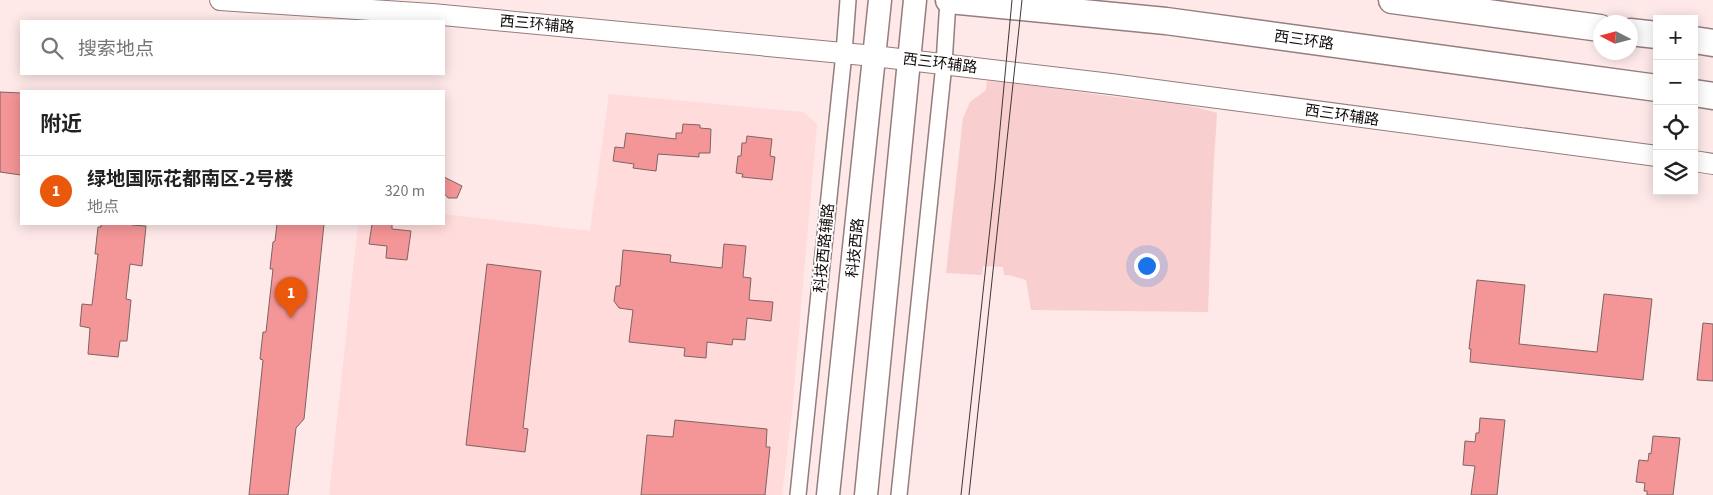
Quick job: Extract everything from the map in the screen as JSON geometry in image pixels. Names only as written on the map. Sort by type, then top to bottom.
[{"type":"highway","name":"西三环路","points":[[949,0],[1166,22],[1653,87]]},
{"type":"highway","points":[[1392,0],[1593,27]]},
{"type":"highway","points":[[1638,33],[1653,35]]},
{"type":"highway","points":[[1698,41],[1713,43]]},
{"type":"highway","points":[[1698,94],[1713,96]]},
{"type":"main road","name":"西三环辅路","points":[[220,0],[432,14],[874,56],[1653,155]]},
{"type":"main road","name":"科技西路","points":[[828,495],[880,0]]},
{"type":"main road","points":[[866,495],[915,0]]},
{"type":"main road","points":[[1698,162],[1713,164]]},
{"type":"street","name":"科技西路辅路","points":[[798,495],[848,0]]},
{"type":"street","points":[[899,495],[949,0]]},
{"type":"shaded area","points":[[987,81],[1175,104],[1217,113],[1208,312],[1031,310],[1026,280],[1004,275],[1003,267],[983,266],[982,275],[946,273],[963,118],[970,102],[986,90]]},
{"type":"shaded area","points":[[609,94],[803,112],[817,124],[792,411],[782,495],[329,495],[358,225],[445,225],[445,214],[590,231]]},
{"type":"building","points":[[0,92],[20,93],[20,175],[0,172]]},
{"type":"building","points":[[683,124],[700,125],[700,128],[711,129],[710,153],[699,153],[699,157],[658,154],[656,171],[633,168],[634,164],[613,161],[615,147],[624,148],[626,133],[676,139],[676,133],[682,133]]},
{"type":"building","points":[[747,136],[772,139],[770,156],[775,157],[772,180],[742,177],[743,174],[736,173],[738,156],[741,156],[742,143],[746,143]]},
{"type":"building","points":[[445,178],[462,186],[457,198],[448,198],[445,194]]},
{"type":"building","points":[[101,225],[146,226],[142,266],[130,264],[126,299],[131,300],[127,341],[120,341],[118,357],[88,354],[90,328],[80,326],[82,304],[92,305],[98,254],[95,254],[98,227],[101,227]]},
{"type":"building","points":[[277,225],[324,225],[304,419],[296,428],[288,495],[249,495],[263,360],[260,359],[263,332],[266,332],[273,269],[270,269],[273,242],[275,241]]},
{"type":"building","points":[[372,225],[392,225],[392,229],[411,231],[407,260],[386,258],[387,246],[369,244]]},
{"type":"building","points":[[724,244],[746,246],[743,277],[751,278],[749,300],[773,302],[771,321],[747,318],[745,340],[733,339],[732,345],[707,342],[706,358],[684,356],[685,348],[629,342],[633,310],[619,308],[614,301],[616,286],[620,286],[623,250],[671,255],[670,262],[722,268]]},
{"type":"building","points":[[487,264],[541,271],[523,428],[528,429],[525,452],[466,445]]},
{"type":"building","points":[[1477,280],[1525,285],[1519,344],[1597,352],[1604,294],[1652,299],[1643,380],[1470,362],[1471,349],[1469,349]]},
{"type":"building","points":[[1703,323],[1713,324],[1713,381],[1697,380]]},
{"type":"building","points":[[1480,418],[1505,420],[1497,495],[1471,495],[1475,466],[1463,465],[1465,441],[1475,442],[1476,433],[1479,433]]},
{"type":"building","points":[[675,420],[767,429],[766,447],[770,447],[765,495],[641,495],[647,435],[673,437]]},
{"type":"building","points":[[1653,436],[1680,438],[1673,495],[1647,495],[1647,491],[1644,491],[1645,483],[1636,482],[1639,460],[1648,461],[1649,453],[1651,454]]},
{"type":"tram line","points":[[961,495],[995,182],[1012,0]]},
{"type":"tram line","points":[[969,495],[1022,0]]},
{"type":"place","name":"绿地国际花都南区-2号楼","points":[[291,318]]}]
